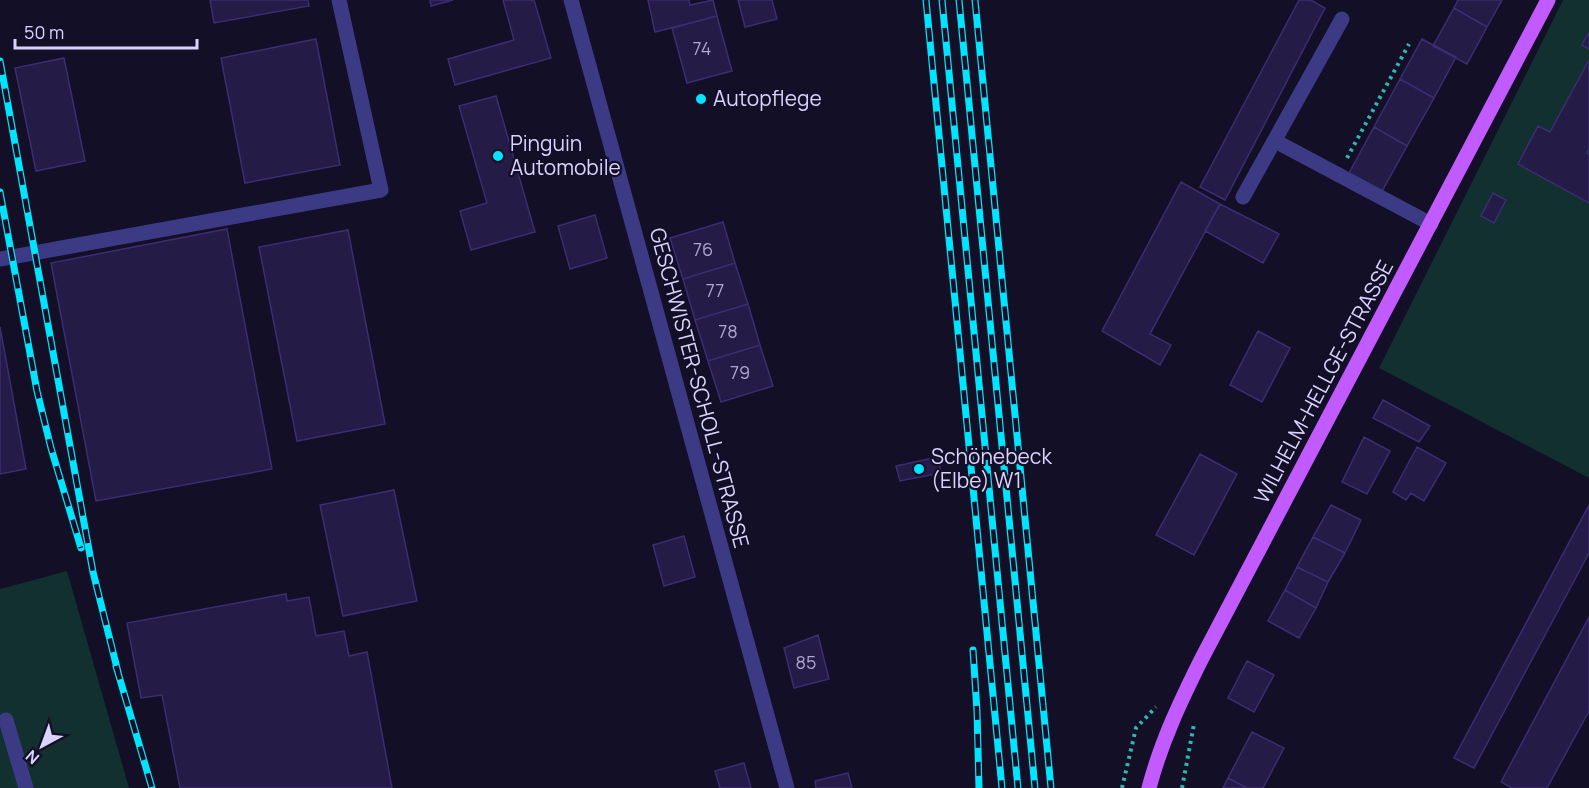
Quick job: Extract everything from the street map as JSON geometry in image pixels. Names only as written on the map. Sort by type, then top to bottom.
[{"type":"main road","name":"WILHELM-HELLGE-STRASSE","points":[[1149,788],[1155,763],[1179,705],[1548,0]]},
{"type":"street","points":[[0,259],[381,190],[339,0]]},
{"type":"street","name":"GESCHWISTER-SCHOLL-STRASSE","points":[[572,0],[787,788]]},
{"type":"street","points":[[1243,197],[1342,19]]},
{"type":"street","points":[[1275,141],[1431,224]]},
{"type":"street","points":[[6,720],[26,788]]},
{"type":"path","points":[[1338,175],[1409,44]]},
{"type":"green space","points":[[1563,0],[1589,0],[1589,478],[1379,368]]},
{"type":"green space","points":[[67,571],[129,788],[0,788],[0,589]]},
{"type":"building","points":[[210,0],[308,0],[309,6],[214,23]]},
{"type":"building","points":[[430,0],[453,0],[431,6]]},
{"type":"building","points":[[503,0],[534,0],[551,58],[455,85],[448,59],[514,40]]},
{"type":"building","points":[[648,0],[689,0],[690,5],[713,0],[717,16],[655,32]]},
{"type":"building","points":[[738,0],[772,0],[777,19],[745,27]]},
{"type":"building","points":[[1299,0],[1311,0],[1325,8],[1225,200],[1200,187]]},
{"type":"building","points":[[1458,0],[1502,0],[1487,27],[1454,8]]},
{"type":"building","points":[[1454,8],[1487,27],[1467,64],[1433,46]]},
{"type":"building","points":[[717,16],[732,71],[687,83],[672,28]]},
{"type":"building","points":[[1589,32],[1589,49],[1582,45]]},
{"type":"building","points":[[316,39],[340,165],[245,183],[221,58]]},
{"type":"building","points":[[1422,39],[1456,57],[1434,98],[1400,79]]},
{"type":"building","points":[[64,58],[85,161],[36,171],[15,68]]},
{"type":"building","points":[[1589,60],[1589,148],[1587,153],[1589,154],[1589,203],[1518,164],[1538,126],[1550,132]]},
{"type":"building","points":[[1400,79],[1434,98],[1407,146],[1374,127]]},
{"type":"building","points":[[496,96],[535,232],[471,250],[460,211],[487,203],[459,106]]},
{"type":"building","points":[[1374,127],[1407,146],[1381,193],[1348,175]]},
{"type":"building","points":[[1181,182],[1220,204],[1150,334],[1171,345],[1160,365],[1102,331]]},
{"type":"building","points":[[1493,193],[1506,200],[1494,223],[1481,216]]},
{"type":"building","points":[[1220,204],[1279,234],[1263,263],[1205,231]]},
{"type":"building","points":[[595,215],[607,258],[570,269],[558,226]]},
{"type":"building","points":[[723,222],[735,263],[683,279],[670,238]]},
{"type":"building","points":[[227,229],[272,469],[96,501],[51,263]]},
{"type":"building","points":[[348,230],[385,424],[297,441],[259,247]]},
{"type":"building","points":[[735,263],[748,304],[695,320],[683,279]]},
{"type":"building","points":[[748,304],[760,345],[708,361],[695,320]]},
{"type":"building","points":[[0,327],[26,469],[0,474]]},
{"type":"building","points":[[1258,331],[1290,348],[1262,402],[1230,385]]},
{"type":"building","points":[[760,345],[773,386],[721,402],[708,361]]},
{"type":"building","points":[[1383,400],[1430,426],[1419,442],[1373,418]]},
{"type":"building","points":[[1364,437],[1390,451],[1367,494],[1342,482]]},
{"type":"building","points":[[1417,447],[1446,463],[1424,501],[1411,493],[1406,500],[1393,492]]},
{"type":"building","points":[[1200,454],[1237,474],[1194,555],[1156,535]]},
{"type":"building","name":"Schönebeck (Elbe) W1","points":[[938,457],[941,473],[900,481],[896,466]]},
{"type":"building","points":[[394,490],[417,601],[343,616],[320,505]]},
{"type":"building","points":[[1331,505],[1361,520],[1345,553],[1313,537]]},
{"type":"building","points":[[1589,505],[1589,553],[1474,768],[1454,758]]},
{"type":"building","points":[[684,536],[695,577],[664,586],[653,545]]},
{"type":"building","points":[[1313,537],[1345,553],[1328,582],[1297,567]]},
{"type":"building","points":[[1297,567],[1328,582],[1316,608],[1285,590]]},
{"type":"building","points":[[1285,590],[1316,608],[1299,638],[1268,621]]},
{"type":"building","points":[[286,594],[287,601],[309,597],[316,636],[344,631],[349,656],[367,652],[392,788],[180,788],[162,695],[141,698],[127,623]]},
{"type":"building","points":[[1589,617],[1589,711],[1547,788],[1512,788],[1501,782]]},
{"type":"building","points":[[818,635],[829,679],[794,688],[784,648]]},
{"type":"building","points":[[1247,661],[1274,675],[1254,712],[1228,698]]},
{"type":"building","points":[[1252,732],[1284,748],[1263,788],[1247,788],[1228,778]]},
{"type":"building","points":[[744,763],[751,788],[720,788],[715,771]]},
{"type":"building","points":[[848,773],[852,788],[816,788],[815,781]]},
{"type":"building","points":[[1228,778],[1247,788],[1223,788]]},
{"type":"railway","points":[[926,0],[1002,788]]},
{"type":"railway","points":[[942,0],[1018,788]]},
{"type":"railway","points":[[959,0],[1035,788]]},
{"type":"railway","points":[[975,0],[1051,788]]},
{"type":"railway","points":[[0,61],[93,572],[118,672]]},
{"type":"railway","points":[[0,192],[37,391],[51,448],[81,548]]},
{"type":"railway","points":[[973,650],[979,788]]},
{"type":"railway","points":[[116,666],[152,788]]},
{"type":"place","name":"Autopflege","points":[[701,99]]},
{"type":"place","name":"Pinguin Automobile","points":[[498,156]]},
{"type":"place","name":"Schönebeck (Elbe) W1","points":[[919,469]]}]
